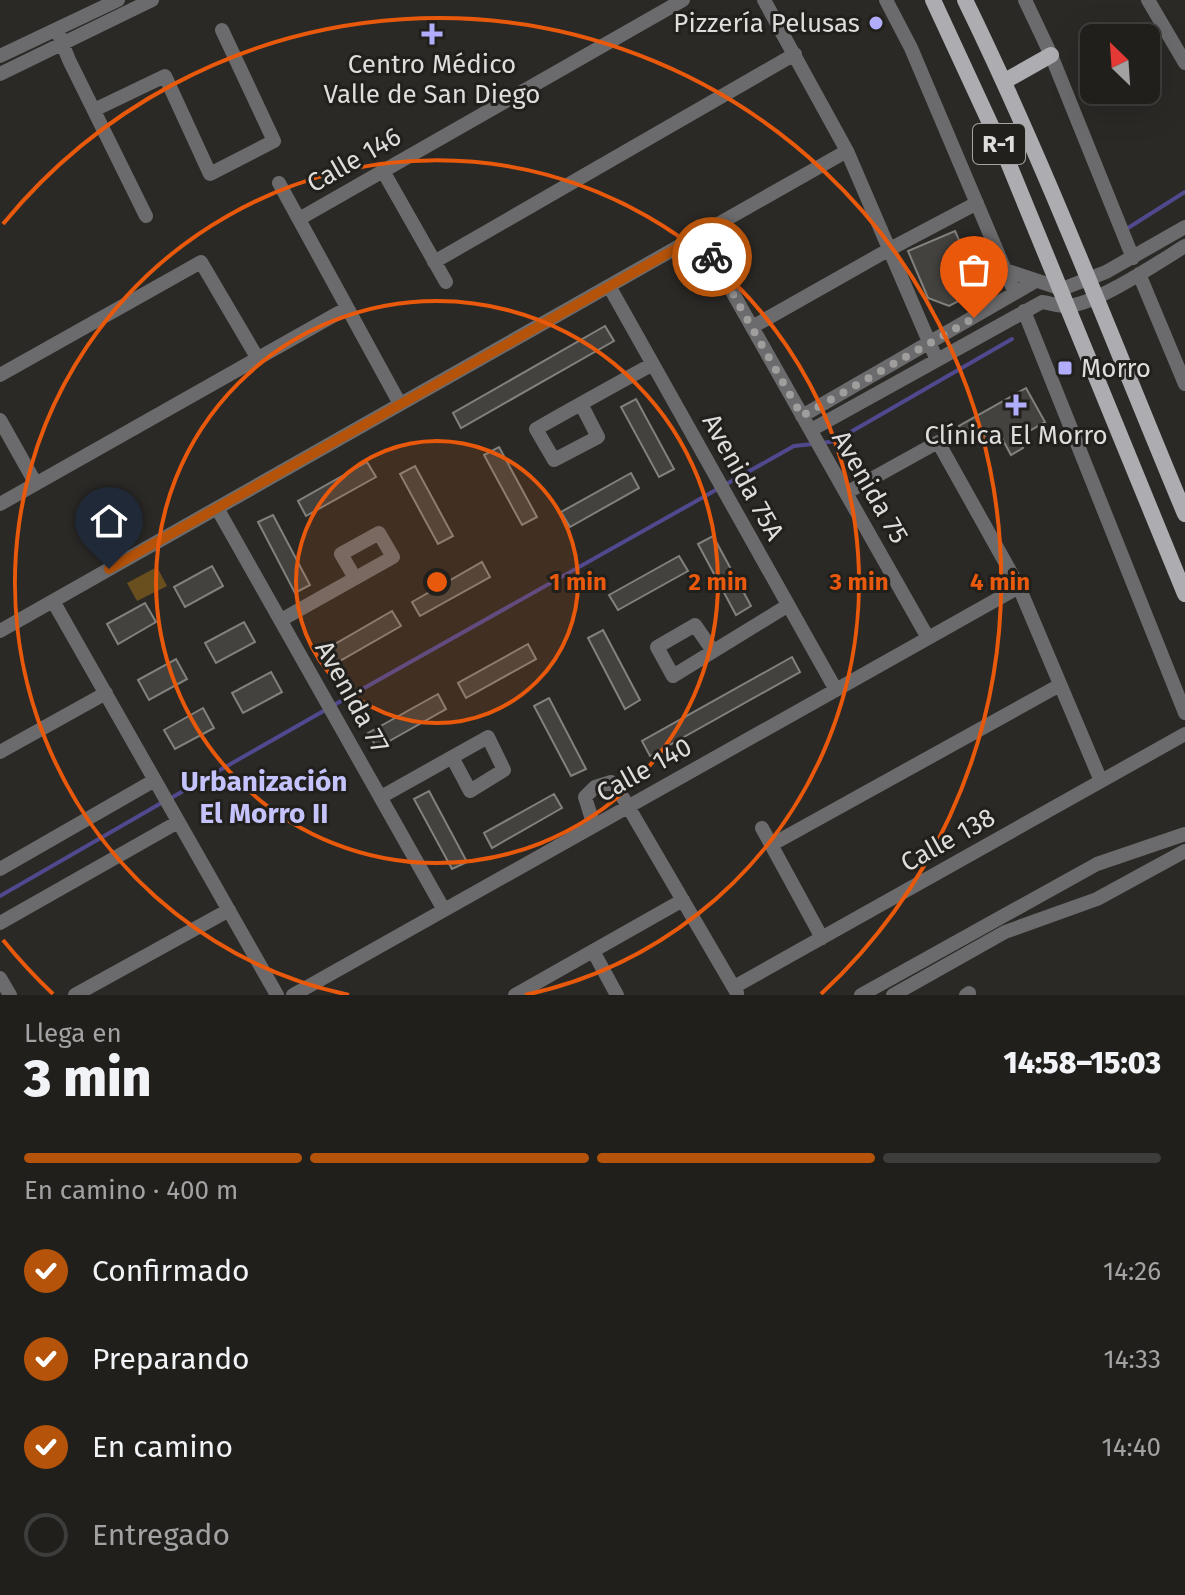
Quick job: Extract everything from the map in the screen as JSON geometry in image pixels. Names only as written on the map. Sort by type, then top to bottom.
[{"type":"main road","name":"R-1","points":[[933,0],[1008,162],[1062,289],[1185,594]]},
{"type":"main road","name":"R-1","points":[[965,0],[1005,81],[1178,478],[1185,514]]},
{"type":"main road","points":[[1005,81],[1051,55]]},
{"type":"street","points":[[0,56],[118,0]]},
{"type":"street","points":[[0,74],[152,0]]},
{"type":"street","name":"Calle 146","points":[[299,219],[683,0]]},
{"type":"street","points":[[764,0],[847,151],[936,358]]},
{"type":"street","points":[[886,0],[911,48],[1014,291]]},
{"type":"street","points":[[1025,0],[1051,55],[1133,258]]},
{"type":"street","points":[[1148,0],[1185,63]]},
{"type":"street","points":[[57,30],[146,216]]},
{"type":"street","points":[[94,110],[165,76],[210,174],[274,141],[222,30]]},
{"type":"street","points":[[434,262],[795,54]]},
{"type":"street","points":[[0,631],[847,151]]},
{"type":"street","points":[[383,171],[446,282]]},
{"type":"street","points":[[279,183],[400,404]]},
{"type":"street","points":[[752,327],[977,203]]},
{"type":"street","points":[[1005,270],[1062,289],[1133,258],[1185,227]]},
{"type":"street","name":"Avenida 75","points":[[700,235],[928,638]]},
{"type":"street","points":[[815,438],[936,358],[1024,311],[1042,302],[1068,306],[1097,296],[1185,246]]},
{"type":"street","points":[[0,375],[201,262],[258,359]]},
{"type":"street","points":[[1139,274],[1185,384]]},
{"type":"street","points":[[802,416],[1034,282]]},
{"type":"street","name":"Avenida 75A","points":[[609,286],[836,690]]},
{"type":"street","points":[[0,504],[347,308]]},
{"type":"street","points":[[1024,311],[1185,713]]},
{"type":"street","points":[[581,404],[653,364]]},
{"type":"street","points":[[0,420],[36,484]]},
{"type":"street","points":[[846,493],[938,442],[1019,587],[1101,781]]},
{"type":"street","name":"Avenida 77","points":[[217,508],[444,910]]},
{"type":"street","points":[[281,620],[355,578]]},
{"type":"street","name":"Calle 140","points":[[293,995],[1019,587]]},
{"type":"street","points":[[53,601],[277,995]]},
{"type":"street","points":[[713,651],[787,606]]},
{"type":"street","points":[[771,845],[1060,685]]},
{"type":"street","points":[[0,752],[106,693]]},
{"type":"street","name":"Calle 138","points":[[736,991],[822,938],[1185,734]]},
{"type":"street","points":[[381,797],[452,757]]},
{"type":"street","points":[[594,826],[585,797],[595,787],[611,782],[736,991]]},
{"type":"street","points":[[0,869],[158,786]]},
{"type":"street","points":[[0,923],[178,822]]},
{"type":"street","points":[[762,828],[822,938]]},
{"type":"street","points":[[861,995],[1097,864],[1185,834]]},
{"type":"street","points":[[891,978],[897,994],[1005,932],[1097,899],[1185,851]]},
{"type":"street","points":[[1047,890],[1058,914]]},
{"type":"street","points":[[515,995],[683,900]]},
{"type":"street","points":[[75,995],[229,910]]},
{"type":"street","points":[[593,951],[617,995]]},
{"type":"street","points":[[0,978],[10,995]]},
{"type":"shaded area","points":[[157,567],[167,586],[137,601],[127,583]]},
{"type":"building","points":[[955,231],[975,276],[971,280],[976,292],[949,306],[928,298],[908,251]]},
{"type":"building","points":[[605,326],[614,341],[461,428],[453,413]]},
{"type":"building","name":"Clínica El Morro","points":[[1026,388],[1045,422],[1017,438],[1023,448],[1011,455],[997,429],[969,445],[959,426]]},
{"type":"building","points":[[636,399],[674,469],[659,477],[621,407]]},
{"type":"building","points":[[499,447],[537,517],[522,525],[484,455]]},
{"type":"building","points":[[367,462],[376,477],[306,516],[298,501]]},
{"type":"building","points":[[415,466],[453,536],[438,544],[400,474]]},
{"type":"building","points":[[631,473],[639,488],[570,527],[561,512]]},
{"type":"building","points":[[273,515],[310,585],[295,593],[258,522]]},
{"type":"building","points":[[713,536],[751,606],[736,615],[698,544]]},
{"type":"building","points":[[679,556],[688,571],[618,610],[609,595]]},
{"type":"building","points":[[482,562],[490,577],[420,616],[412,602]]},
{"type":"building","points":[[212,566],[223,586],[185,607],[174,587]]},
{"type":"building","points":[[145,603],[156,622],[118,644],[107,624]]},
{"type":"building","points":[[392,611],[401,626],[331,666],[323,651]]},
{"type":"building","points":[[244,622],[255,642],[216,663],[205,643]]},
{"type":"building","points":[[603,630],[640,700],[625,709],[588,638]]},
{"type":"building","points":[[528,644],[536,659],[466,698],[458,683]]},
{"type":"building","points":[[792,657],[800,672],[650,756],[642,741]]},
{"type":"building","points":[[176,659],[187,679],[149,700],[138,680]]},
{"type":"building","points":[[271,672],[282,692],[243,713],[232,693]]},
{"type":"building","points":[[438,694],[446,709],[377,748],[368,733]]},
{"type":"building","points":[[549,698],[586,769],[571,776],[534,706]]},
{"type":"building","points":[[203,708],[214,728],[175,749],[164,730]]},
{"type":"building","points":[[429,791],[467,862],[452,869],[414,799]]},
{"type":"building","points":[[554,794],[562,808],[492,848],[484,833]]},
{"type":"waterway","points":[[1128,228],[1185,192]]},
{"type":"waterway","points":[[822,443],[835,441],[1012,339]]},
{"type":"waterway","points":[[334,705],[794,446],[813,444]]},
{"type":"waterway","points":[[171,798],[327,709]]},
{"type":"waterway","points":[[0,896],[163,802]]},
{"type":"way so far","points":[[712,257],[802,416],[974,318]]},
{"type":"place","name":"Pizzería Pelusas","points":[[876,23]]},
{"type":"place","name":"Centro Médico Valle de San Diego","points":[[432,34]]},
{"type":"place","name":"Morro","points":[[1065,368]]},
{"type":"place","name":"Clínica El Morro","points":[[1016,405]]},
{"type":"district","name":"Urbanización El Morro II","points":[[264,797]]},
{"type":"route","points":[[109,569],[700,235],[712,257]]}]
